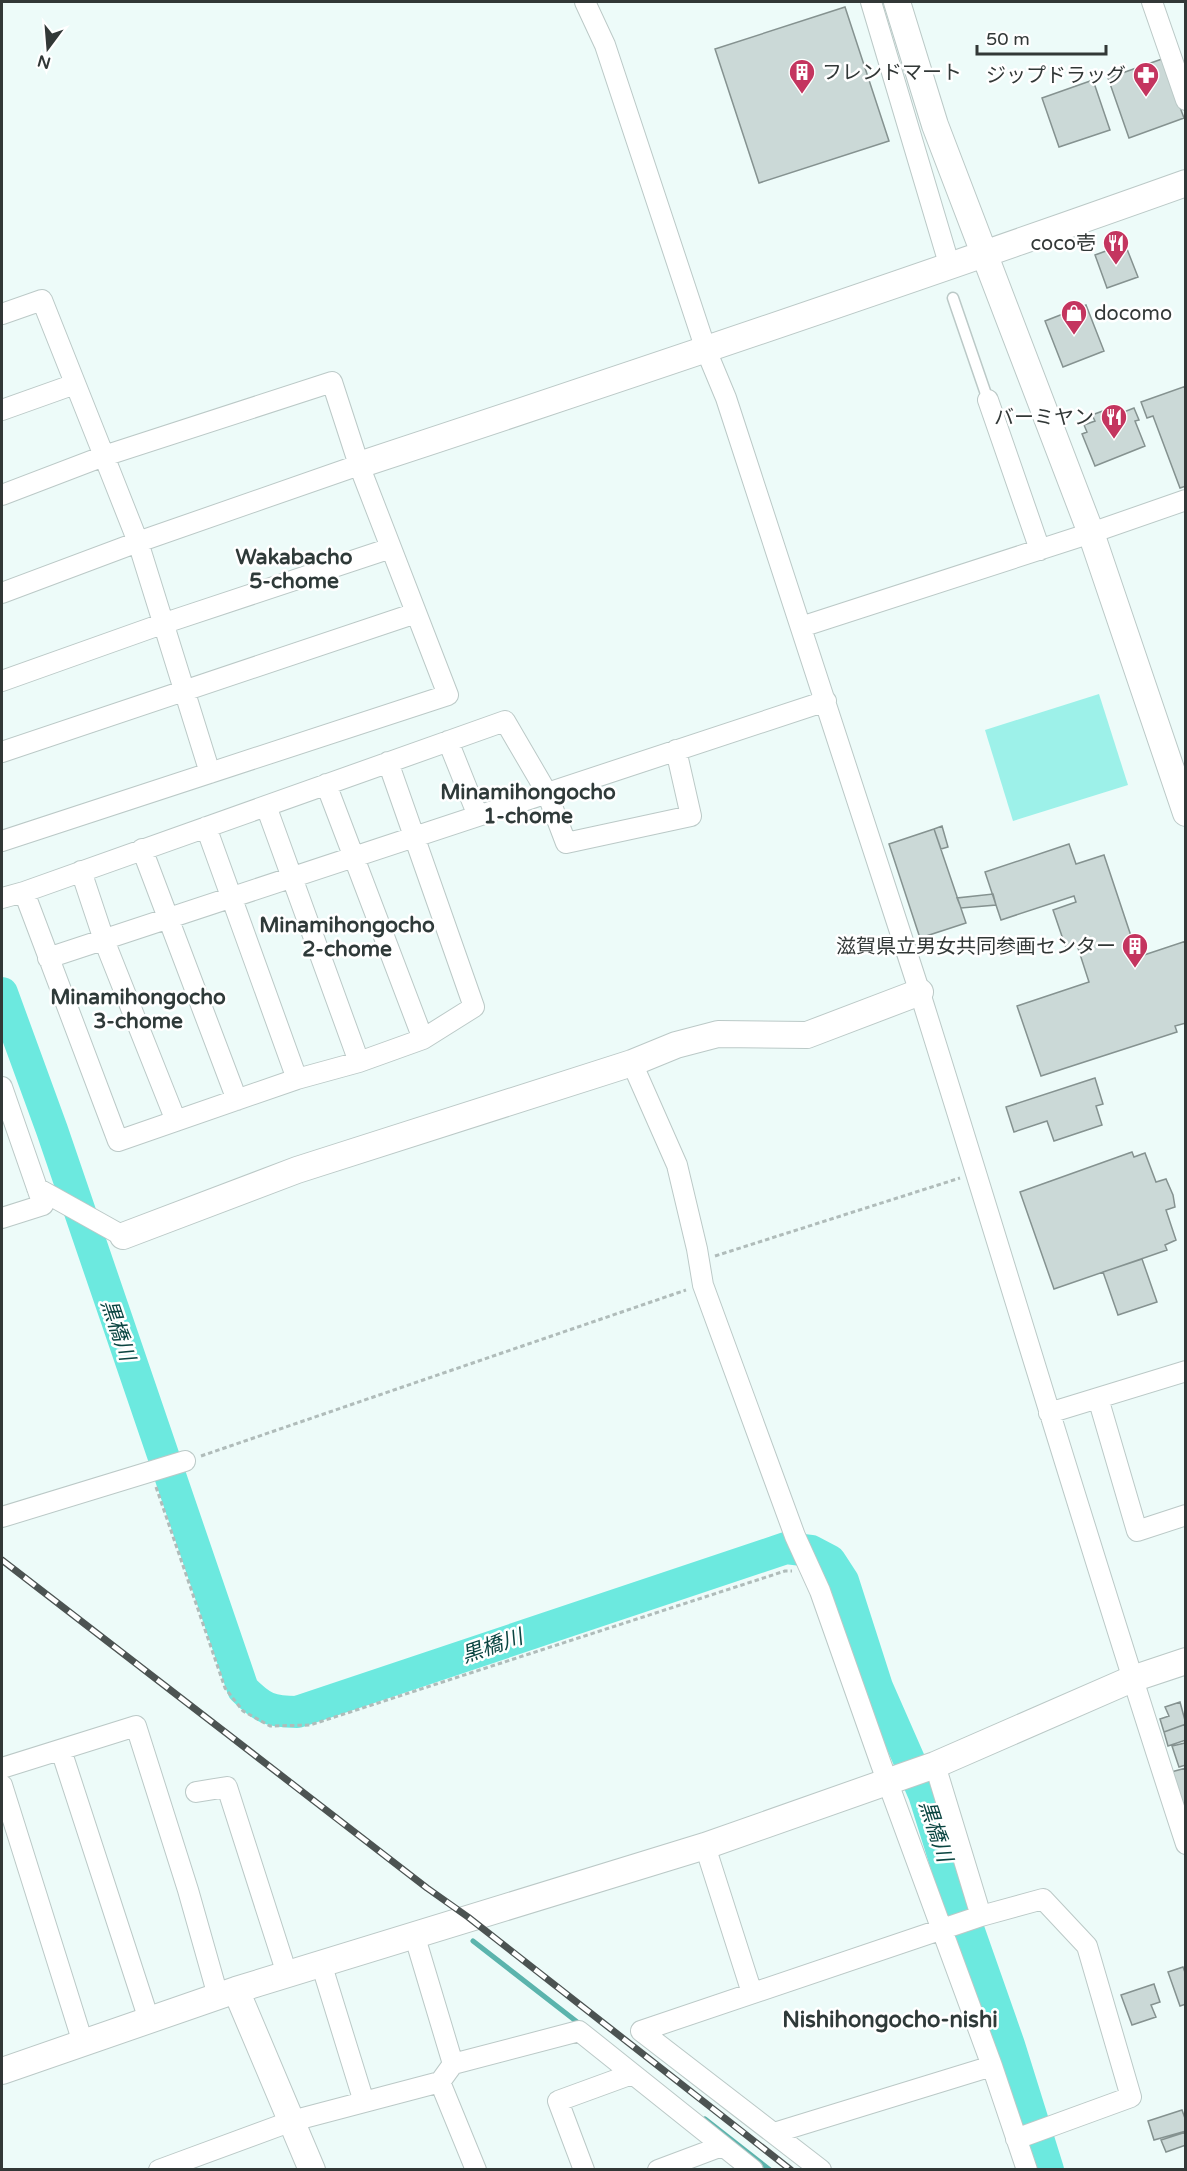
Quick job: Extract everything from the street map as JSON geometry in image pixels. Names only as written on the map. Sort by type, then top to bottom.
[{"type":"street","points":[[585,2],[605,45],[706,350],[726,398],[826,701],[920,992],[1049,1413],[1185,1844]]},
{"type":"street","points":[[871,2],[950,267]]},
{"type":"street","points":[[897,2],[934,125],[986,255],[1091,533],[1185,813]]},
{"type":"street","points":[[1152,2],[1185,100]]},
{"type":"street","points":[[2,593],[138,542],[359,465],[986,255],[1185,183]]},
{"type":"street","points":[[2,314],[42,300],[138,542],[210,773]]},
{"type":"street","points":[[2,495],[104,456],[332,382],[359,465],[448,695],[2,841]]},
{"type":"street","points":[[2,410],[75,384]]},
{"type":"street","points":[[988,400],[1040,550]]},
{"type":"street","points":[[801,627],[1040,550],[1185,500]]},
{"type":"street","points":[[2,681],[162,624],[391,548]]},
{"type":"street","points":[[2,752],[416,613]]},
{"type":"street","points":[[48,958],[826,701]]},
{"type":"street","points":[[2,898],[505,721],[547,793],[566,843],[690,816],[676,750]]},
{"type":"street","points":[[448,741],[478,816]]},
{"type":"street","points":[[24,892],[118,1141],[297,1079],[359,1062],[423,1039],[474,1007],[388,762]]},
{"type":"street","points":[[326,784],[423,1039]]},
{"type":"street","points":[[266,806],[359,1062]]},
{"type":"street","points":[[206,827],[297,1079]]},
{"type":"street","points":[[142,849],[237,1100]]},
{"type":"street","points":[[81,871],[104,940],[176,1121]]},
{"type":"street","points":[[37,1188],[123,1236],[297,1170],[632,1063],[676,1045],[718,1034],[807,1035],[920,992]]},
{"type":"street","points":[[632,1063],[677,1165],[703,1285],[795,1536],[820,1591],[1027,2169]]},
{"type":"street","points":[[2,1087],[7,1122],[43,1205],[2,1218]]},
{"type":"street","points":[[1049,1413],[1185,1371]]},
{"type":"street","points":[[1098,1398],[1137,1531],[1185,1515]]},
{"type":"street","points":[[2,1517],[185,1461]]},
{"type":"street","points":[[2,2071],[227,1993],[705,1846],[935,1765],[1132,1679],[1185,1661]]},
{"type":"street","points":[[2,1768],[136,1726],[188,1890],[227,1993],[292,2121],[312,2169]]},
{"type":"street","points":[[61,1750],[149,2020]]},
{"type":"street","points":[[935,1765],[981,1916]]},
{"type":"street","points":[[2,1785],[82,2043]]},
{"type":"street","points":[[196,1792],[227,1787],[287,1974]]},
{"type":"street","points":[[705,1846],[752,1993]]},
{"type":"street","points":[[821,2169],[641,2031],[981,1916],[1043,1899],[1087,1946],[1131,2097],[1016,2139]]},
{"type":"street","points":[[414,1934],[453,2064]]},
{"type":"street","points":[[321,1963],[364,2102]]},
{"type":"street","points":[[159,2169],[292,2121],[440,2082],[453,2064],[579,2031],[753,2169]]},
{"type":"street","points":[[774,2133],[992,2066]]},
{"type":"street","points":[[584,2169],[558,2101],[632,2073]]},
{"type":"street","points":[[440,2082],[476,2169]]},
{"type":"street","points":[[658,2169],[722,2146]]},
{"type":"lane","points":[[953,298],[988,400]]},
{"type":"path","points":[[699,1263],[724,1251],[975,1173]]},
{"type":"path","points":[[185,1461],[703,1285]]},
{"type":"path","points":[[154,1472],[225,1688],[243,1711],[270,1726],[310,1725],[785,1571],[810,1571]]},
{"type":"shaded area","points":[[1099,694],[1128,785],[1013,821],[985,730]]},
{"type":"building","name":"フレンドマート","points":[[845,7],[889,141],[759,183],[715,49]]},
{"type":"building","name":"ジップドラッグ","points":[[1162,59],[1184,118],[1129,138],[1108,78]]},
{"type":"building","points":[[1093,80],[1110,130],[1059,147],[1042,98]]},
{"type":"building","name":"coco壱","points":[[1125,244],[1138,277],[1107,288],[1095,255]]},
{"type":"building","name":"docomo","points":[[1086,305],[1104,351],[1063,367],[1045,321]]},
{"type":"building","points":[[1186,386],[1186,486],[1180,488],[1153,416],[1147,418],[1141,402]]},
{"type":"building","name":"バーミヤン","points":[[1134,408],[1139,420],[1135,421],[1145,446],[1095,466],[1082,434],[1087,432],[1084,425],[1095,421],[1092,415],[1108,409],[1111,417]]},
{"type":"building","points":[[942,826],[948,847],[941,849],[934,829]]},
{"type":"building","points":[[934,829],[966,923],[920,938],[889,844]]},
{"type":"building","name":"滋賀県立男女共同参画センター","points":[[1069,844],[1076,864],[1104,855],[1138,957],[1186,941],[1186,1023],[1175,1026],[1177,1032],[1041,1076],[1017,1006],[1089,982],[1077,945],[1066,948],[1053,910],[1076,902],[1074,896],[1001,920],[985,872]]},
{"type":"building","points":[[993,894],[996,905],[961,908],[957,898]]},
{"type":"building","points":[[1095,1078],[1103,1104],[1096,1106],[1102,1125],[1054,1141],[1047,1121],[1014,1132],[1006,1107]]},
{"type":"building","points":[[1132,1152],[1134,1157],[1145,1153],[1156,1182],[1166,1179],[1175,1207],[1166,1210],[1176,1240],[1165,1245],[1167,1250],[1054,1289],[1020,1192]]},
{"type":"building","points":[[1142,1259],[1157,1302],[1118,1315],[1103,1272]]},
{"type":"building","points":[[1180,1702],[1186,1724],[1164,1732],[1160,1719],[1169,1716],[1165,1707]]},
{"type":"building","points":[[1186,1724],[1186,1740],[1168,1746],[1164,1732]]},
{"type":"building","points":[[1185,1743],[1186,1765],[1179,1767],[1172,1746]]},
{"type":"building","points":[[1186,1768],[1186,1804],[1181,1806],[1171,1772]]},
{"type":"building","points":[[1183,1967],[1186,1975],[1186,2004],[1180,2006],[1168,1972]]},
{"type":"building","points":[[1154,1984],[1160,2002],[1151,2005],[1156,2017],[1132,2025],[1121,1995]]},
{"type":"building","points":[[1182,2110],[1186,2121],[1186,2131],[1154,2140],[1148,2121]]},
{"type":"building","points":[[1186,2132],[1186,2145],[1166,2152],[1161,2140]]},
{"type":"waterway","name":"黒橋川","points":[[2,993],[52,1130],[243,1689],[267,1708],[297,1712],[786,1548],[811,1551],[830,1561],[843,1581],[877,1687],[924,1794],[950,1877],[1009,2045],[1048,2170]]},
{"type":"waterway","points":[[473,1941],[581,2025]]},
{"type":"waterway","points":[[705,2119],[770,2170]]},
{"type":"railway","points":[[2,1560],[427,1888],[468,1917],[791,2170]]},
{"type":"place","name":"フレンドマート","points":[[802,95]]},
{"type":"place","name":"ジップドラッグ","points":[[1146,98]]},
{"type":"place","name":"coco壱","points":[[1116,266]]},
{"type":"place","name":"docomo","points":[[1074,336]]},
{"type":"place","name":"バーミヤン","points":[[1114,440]]},
{"type":"place","name":"滋賀県立男女共同参画センター","points":[[1135,969]]},
{"type":"district","name":"Wakabacho 5-chome","points":[[294,569]]},
{"type":"district","name":"Minamihongocho 1-chome","points":[[528,804]]},
{"type":"district","name":"Minamihongocho 2-chome","points":[[347,937]]},
{"type":"district","name":"Minamihongocho 3-chome","points":[[138,1009]]},
{"type":"district","name":"Nishihongocho-nishi","points":[[890,2019]]}]
